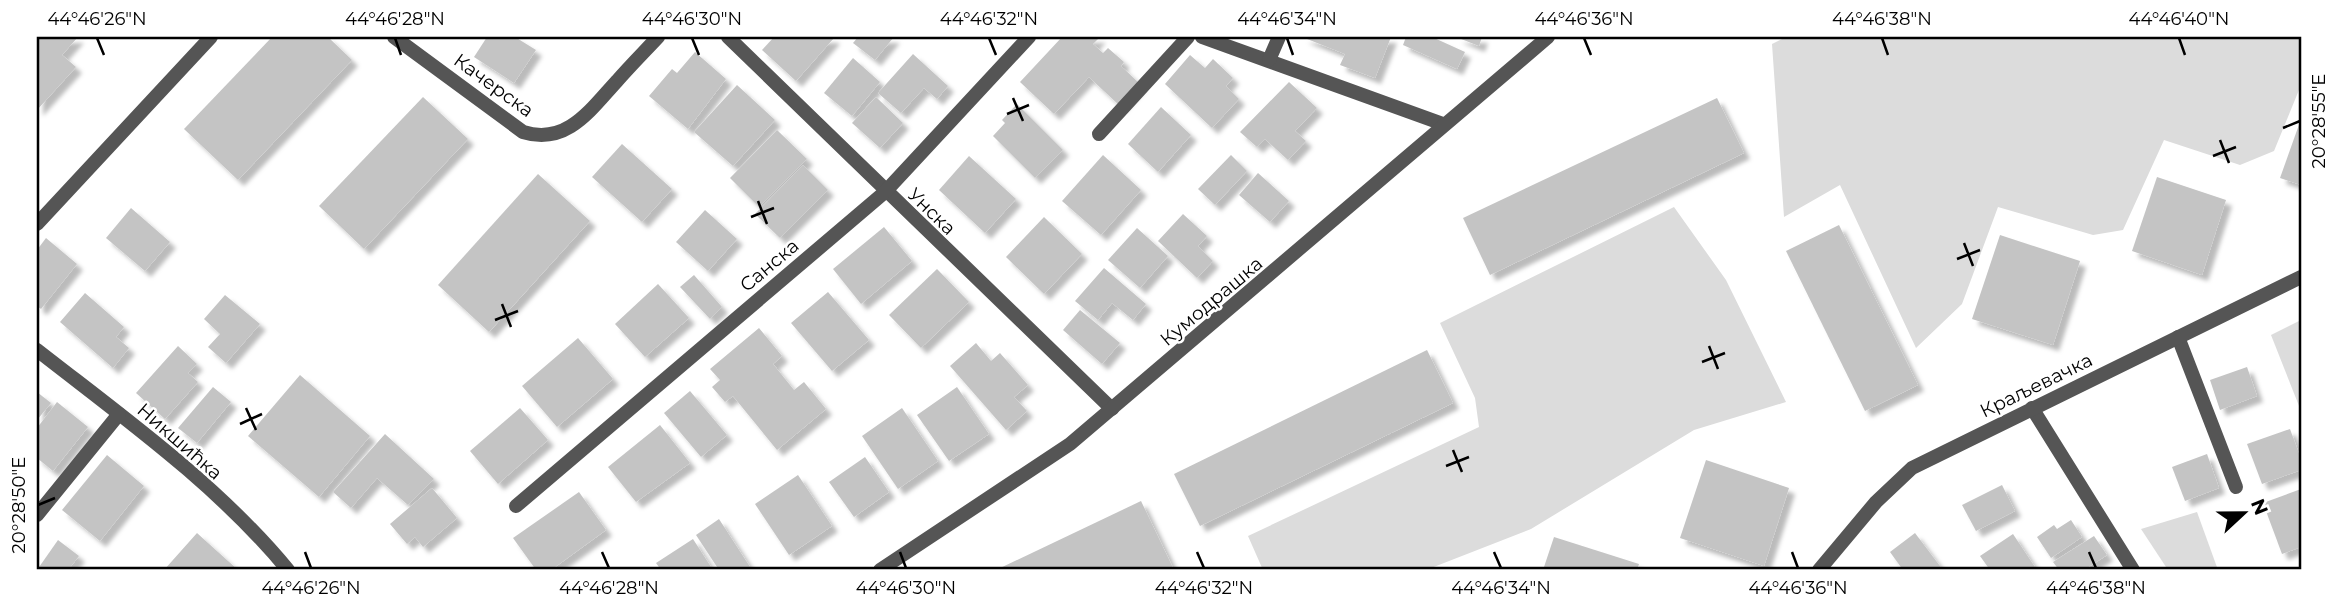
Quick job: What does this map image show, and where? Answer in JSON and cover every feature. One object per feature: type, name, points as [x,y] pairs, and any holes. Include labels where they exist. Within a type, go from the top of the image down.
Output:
[{"type":"street","points":[[37,225],[211,37]]},
{"type":"street","name":"Качерска","points":[[394,37],[523,132],[547,136],[579,124],[659,37]]},
{"type":"street","name":"Унска","points":[[728,37],[1112,410]]},
{"type":"street","name":"Санска","points":[[516,506],[885,192],[1029,37]]},
{"type":"street","points":[[1099,134],[1188,37]]},
{"type":"street","points":[[1202,37],[1443,124]]},
{"type":"street","points":[[1269,60],[1279,37]]},
{"type":"street","name":"Кумодрашка","points":[[880,570],[1060,452],[1250,294],[1443,124],[1548,37]]},
{"type":"street","name":"Краљевачка","points":[[1819,570],[1876,502],[1912,468],[2301,277]]},
{"type":"street","points":[[2178,337],[2236,486]]},
{"type":"street","name":"Никшићка","points":[[37,350],[119,414],[242,521],[288,570]]},
{"type":"street","points":[[2032,408],[2133,570]]},
{"type":"street","points":[[37,515],[119,414]]},
{"type":"shaded area","points":[[1786,37],[2301,37],[2301,85],[2274,151],[2240,165],[2164,140],[2123,230],[2093,235],[1998,207],[1962,304],[1916,348],[1840,185],[1784,217],[1772,44]]},
{"type":"shaded area","points":[[1674,207],[1726,280],[1786,402],[1694,430],[1531,529],[1426,570],[1263,570],[1248,536],[1479,427],[1475,398],[1440,323]]},
{"type":"shaded area","points":[[2301,320],[2301,411],[2271,335]]},
{"type":"shaded area","points":[[2197,512],[2218,570],[2168,570],[2141,529]]},
{"type":"building","points":[[37,37],[78,37],[62,55],[76,67],[37,110]]},
{"type":"building","points":[[272,37],[328,37],[352,60],[238,180],[184,129]]},
{"type":"building","points":[[487,37],[515,37],[536,50],[514,83],[474,57]]},
{"type":"building","points":[[774,37],[834,38],[796,81],[762,50]]},
{"type":"building","points":[[858,37],[894,37],[875,60],[853,43]]},
{"type":"building","points":[[1062,37],[1100,37],[1093,44],[1103,53],[1108,48],[1124,62],[1121,66],[1140,84],[1120,106],[1089,77],[1054,114],[1020,82]]},
{"type":"building","points":[[1302,37],[1391,37],[1375,78],[1340,65],[1345,54]]},
{"type":"building","points":[[1406,37],[1432,37],[1465,52],[1457,69],[1403,45]]},
{"type":"building","points":[[1456,37],[1482,37],[1479,46]]},
{"type":"building","points":[[695,52],[726,79],[688,129],[649,96],[672,69],[677,73]]},
{"type":"building","points":[[913,54],[948,86],[937,99],[924,88],[901,113],[878,93]]},
{"type":"building","points":[[1190,55],[1205,68],[1213,59],[1233,78],[1226,86],[1239,99],[1212,128],[1165,84]]},
{"type":"building","points":[[853,58],[880,82],[852,116],[824,93]]},
{"type":"building","points":[[1289,82],[1317,108],[1295,131],[1306,141],[1288,160],[1265,139],[1257,147],[1240,132]]},
{"type":"building","points":[[737,85],[775,120],[733,166],[694,132]]},
{"type":"building","points":[[423,97],[468,139],[364,249],[319,206]]},
{"type":"building","points":[[876,97],[903,123],[880,148],[852,123]]},
{"type":"building","points":[[1717,98],[1744,153],[1490,275],[1463,218]]},
{"type":"building","points":[[1017,104],[1063,150],[1035,178],[993,136],[1005,123],[1002,120]]},
{"type":"building","points":[[1161,107],[1191,135],[1158,172],[1128,144]]},
{"type":"building","points":[[2301,119],[2301,185],[2280,178]]},
{"type":"building","points":[[777,130],[807,159],[759,207],[730,178]]},
{"type":"building","points":[[622,144],[672,189],[642,222],[592,177]]},
{"type":"building","points":[[1103,155],[1141,190],[1101,235],[1062,201]]},
{"type":"building","points":[[1231,155],[1247,171],[1215,205],[1198,189]]},
{"type":"building","points":[[969,156],[1016,199],[985,233],[939,190]]},
{"type":"building","points":[[803,165],[828,190],[780,238],[755,214]]},
{"type":"building","points":[[1258,173],[1289,201],[1270,222],[1239,195]]},
{"type":"building","points":[[538,174],[590,221],[489,332],[438,285]]},
{"type":"building","points":[[2157,177],[2226,200],[2202,275],[2132,251]]},
{"type":"building","points":[[131,208],[170,242],[145,271],[106,238]]},
{"type":"building","points":[[705,210],[737,239],[708,271],[676,242]]},
{"type":"building","points":[[1183,214],[1207,236],[1198,246],[1213,261],[1197,278],[1158,241]]},
{"type":"building","points":[[1044,217],[1082,254],[1044,294],[1006,257]]},
{"type":"building","points":[[1839,225],[1918,385],[1865,411],[1786,251]]},
{"type":"building","points":[[884,227],[912,261],[861,304],[833,269]]},
{"type":"building","points":[[1137,228],[1168,256],[1140,288],[1108,260]]},
{"type":"building","points":[[2000,235],[2080,261],[2053,345],[1972,319]]},
{"type":"building","points":[[46,238],[77,264],[41,309],[37,306],[37,250]]},
{"type":"building","points":[[1104,268],[1146,304],[1133,320],[1112,303],[1098,320],[1075,301]]},
{"type":"building","points":[[937,269],[969,302],[921,348],[889,315]]},
{"type":"building","points":[[694,275],[722,307],[710,319],[680,287]]},
{"type":"building","points":[[658,284],[689,318],[645,357],[615,324]]},
{"type":"building","points":[[828,292],[869,340],[832,371],[791,323]]},
{"type":"building","points":[[85,293],[124,327],[116,337],[129,348],[113,368],[60,322]]},
{"type":"building","points":[[225,295],[260,324],[226,363],[208,347],[220,334],[204,319]]},
{"type":"building","points":[[1080,310],[1120,343],[1102,364],[1063,330]]},
{"type":"building","points":[[759,328],[782,356],[773,364],[794,390],[804,382],[826,409],[777,450],[733,396],[725,402],[712,387],[720,380],[710,369]]},
{"type":"building","points":[[578,338],[613,379],[557,427],[522,386]]},
{"type":"building","points":[[976,343],[991,361],[1000,353],[1028,385],[1014,397],[1027,411],[1006,430],[950,366]]},
{"type":"building","points":[[178,346],[197,364],[188,373],[198,382],[165,419],[136,393]]},
{"type":"building","points":[[1427,350],[1453,403],[1200,526],[1174,474]]},
{"type":"building","points":[[2247,367],[2257,396],[2220,410],[2210,380]]},
{"type":"building","points":[[300,375],[370,436],[319,497],[248,436]]},
{"type":"building","points":[[213,387],[231,402],[197,443],[178,428]]},
{"type":"building","points":[[957,387],[989,434],[949,461],[917,415]]},
{"type":"building","points":[[690,391],[727,435],[701,457],[664,413]]},
{"type":"building","points":[[37,392],[51,403],[37,420]]},
{"type":"building","points":[[57,402],[88,427],[53,471],[37,458],[37,428]]},
{"type":"building","points":[[520,408],[548,440],[498,484],[470,451]]},
{"type":"building","points":[[902,408],[938,461],[898,489],[862,436]]},
{"type":"building","points":[[660,425],[690,463],[636,502],[608,467]]},
{"type":"building","points":[[2290,429],[2301,459],[2301,470],[2262,484],[2247,444]]},
{"type":"building","points":[[385,434],[434,479],[408,505],[377,478],[351,508],[333,492]]},
{"type":"building","points":[[2207,454],[2219,488],[2185,501],[2172,467]]},
{"type":"building","points":[[107,455],[144,486],[100,541],[62,510]]},
{"type":"building","points":[[865,457],[889,492],[854,517],[829,482]]},
{"type":"building","points":[[1706,460],[1789,488],[1764,566],[1680,538]]},
{"type":"building","points":[[798,475],[832,526],[789,555],[755,504]]},
{"type":"building","points":[[2002,485],[2015,511],[1976,531],[1962,505]]},
{"type":"building","points":[[432,488],[457,518],[423,547],[415,537],[407,544],[390,524]]},
{"type":"building","points":[[2301,489],[2301,547],[2282,554],[2263,503]]},
{"type":"building","points":[[579,492],[606,530],[551,570],[536,570],[513,538]]},
{"type":"building","points":[[1141,501],[1174,570],[996,570]]},
{"type":"building","points":[[719,519],[752,570],[719,570],[696,535]]},
{"type":"building","points":[[2071,520],[2082,537],[2051,558],[2037,537],[2054,525],[2057,529]]},
{"type":"building","points":[[197,533],[208,543],[238,570],[164,570]]},
{"type":"building","points":[[1915,533],[1943,570],[1903,570],[1890,552]]},
{"type":"building","points":[[2013,534],[2035,567],[2030,570],[1990,570],[1980,556]]},
{"type":"building","points":[[2094,536],[2107,555],[2084,570],[2059,570],[2053,562]]},
{"type":"building","points":[[1554,537],[1639,564],[1637,570],[1543,570]]},
{"type":"building","points":[[693,539],[713,570],[661,570],[656,563]]},
{"type":"building","points":[[58,540],[79,556],[68,570],[37,570]]}]
